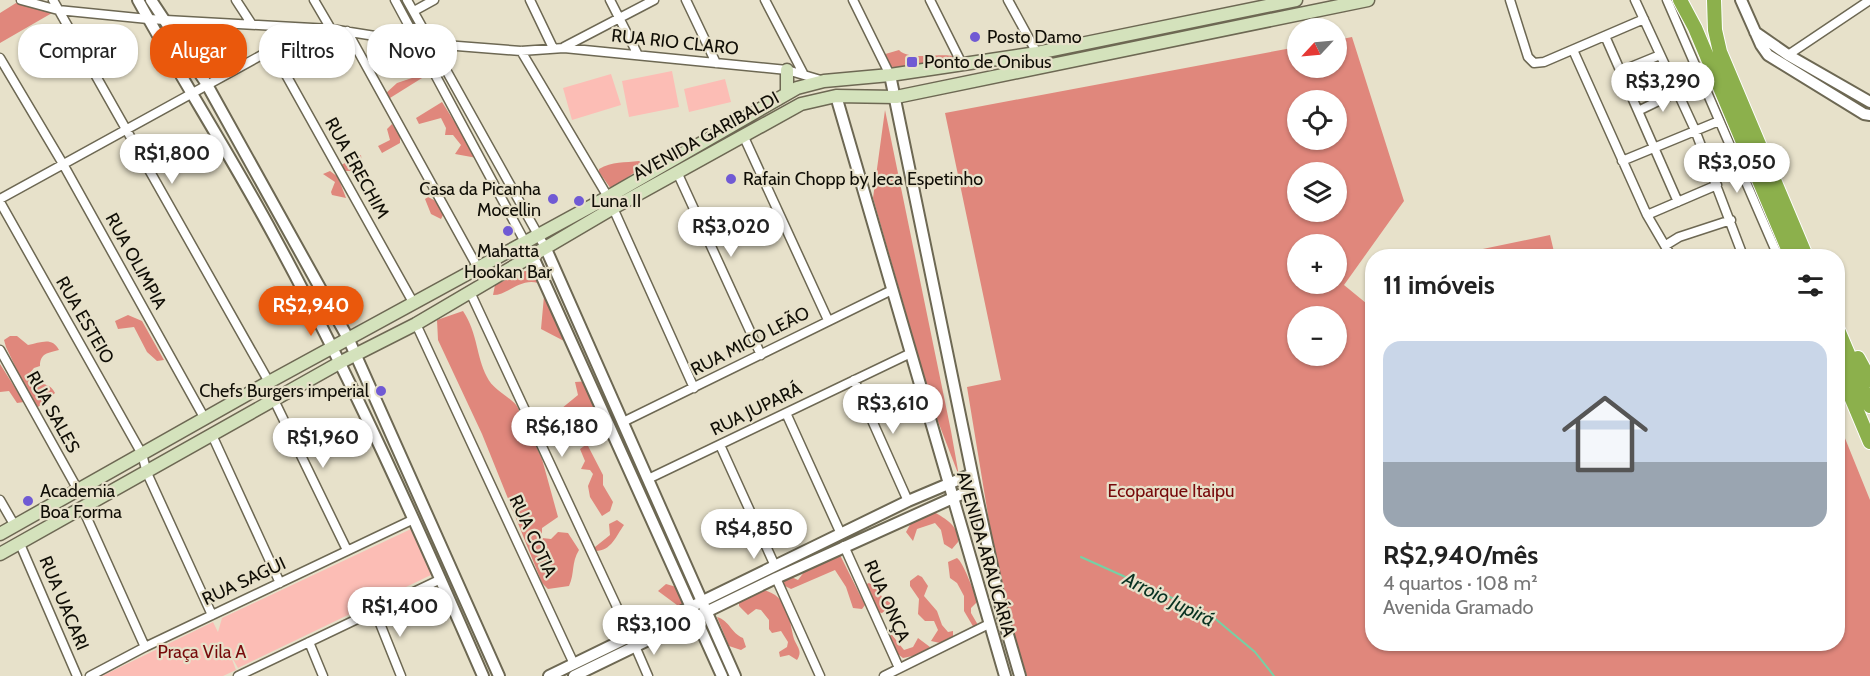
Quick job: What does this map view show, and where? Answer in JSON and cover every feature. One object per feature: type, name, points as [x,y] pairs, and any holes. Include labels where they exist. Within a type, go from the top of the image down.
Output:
[{"type":"highway","points":[[1680,0],[1695,28],[1788,249]]},
{"type":"highway","points":[[1714,0],[1715,30],[1720,52],[1803,249]]},
{"type":"highway","points":[[1845,332],[1870,380]]},
{"type":"highway","points":[[1845,347],[1870,406]]},
{"type":"highway","points":[[1845,383],[1870,442]]},
{"type":"main road","name":"AVENIDA GARIBALDI","points":[[0,534],[269,382],[539,235],[677,172],[801,104],[836,96],[896,97],[1368,0]]},
{"type":"main road","name":"AVENIDA GARIBALDI","points":[[0,554],[533,257],[611,202],[787,93],[824,81],[891,75],[1037,52],[1288,1]]},
{"type":"main road","points":[[1220,16],[1222,30]]},
{"type":"main road","points":[[787,70],[787,93]]},
{"type":"main road","points":[[836,96],[836,88],[841,79]]},
{"type":"street","name":"RUA RIO CLARO","points":[[21,0],[58,10],[148,19],[262,24]]},
{"type":"street","points":[[53,0],[269,382]]},
{"type":"street","points":[[138,0],[230,155],[341,362],[414,519],[483,676]]},
{"type":"street","points":[[151,0],[161,20],[206,84],[357,354],[499,676]]},
{"type":"street","points":[[236,0],[250,23]]},
{"type":"street","points":[[314,0],[328,24]]},
{"type":"street","points":[[395,0],[408,24]]},
{"type":"street","points":[[407,0],[420,24]]},
{"type":"street","points":[[414,11],[434,0]]},
{"type":"street","points":[[530,0],[553,48]]},
{"type":"street","points":[[610,0],[639,55]]},
{"type":"street","points":[[564,48],[654,0]]},
{"type":"street","points":[[686,0],[716,63]]},
{"type":"street","points":[[765,0],[803,73]]},
{"type":"street","points":[[853,0],[891,75]]},
{"type":"street","points":[[930,0],[962,64]]},
{"type":"street","points":[[1008,0],[1037,52],[1041,67]]},
{"type":"street","points":[[1510,0],[1528,57],[1534,63],[1573,50],[1644,19]]},
{"type":"street","points":[[1635,0],[1695,130],[1741,249]]},
{"type":"street","points":[[1667,0],[1775,249]]},
{"type":"street","points":[[1741,0],[1754,31],[1768,55],[1864,114],[1870,115]]},
{"type":"street","points":[[1788,55],[1870,0]]},
{"type":"street","points":[[1754,31],[1788,55],[1870,102]]},
{"type":"street","points":[[1605,36],[1678,202]]},
{"type":"street","points":[[355,45],[478,268]]},
{"type":"street","name":"RUA RIO CLARO","points":[[457,45],[521,51],[564,48],[639,55],[787,70],[824,81]]},
{"type":"street","points":[[1573,50],[1647,215],[1668,249]]},
{"type":"street","points":[[521,51],[611,202],[694,388]]},
{"type":"street","points":[[0,201],[125,128],[259,55]]},
{"type":"street","points":[[1621,71],[1660,55]]},
{"type":"street","name":"RUA OLIMPIA","points":[[0,58],[63,164],[206,419]]},
{"type":"street","name":"AVENIDA ARAUCÁRIA","points":[[891,75],[975,488],[1004,621],[1020,676]]},
{"type":"street","name":"RUA ERECHIM","points":[[289,78],[414,303]]},
{"type":"street","points":[[438,78],[527,242],[722,676]]},
{"type":"street","points":[[450,78],[546,249],[735,676]]},
{"type":"street","points":[[1638,111],[1677,92]]},
{"type":"street","name":"AVENIDA ARAUCÁRIA","points":[[836,96],[1005,676]]},
{"type":"street","points":[[1622,161],[1719,121]]},
{"type":"street","points":[[743,135],[828,320]]},
{"type":"street","points":[[230,155],[241,148]]},
{"type":"street","points":[[677,172],[761,355]]},
{"type":"street","points":[[1647,215],[1717,185]]},
{"type":"street","name":"RUA ESTEIO","points":[[0,201],[142,454],[147,473],[212,615]]},
{"type":"street","points":[[1666,245],[1679,237],[1731,220]]},
{"type":"street","points":[[275,238],[287,230]]},
{"type":"street","name":"RUA MICO LEÃO","points":[[623,422],[892,290]]},
{"type":"street","points":[[470,292],[630,635]]},
{"type":"street","name":"RUA COTIA","points":[[416,324],[576,673]]},
{"type":"street","name":"RUA SALES","points":[[0,350],[78,489]]},
{"type":"street","name":"RUA JUPARÁ","points":[[648,479],[911,354]]},
{"type":"street","points":[[854,380],[908,501]]},
{"type":"street","points":[[274,400],[347,550]]},
{"type":"street","points":[[786,413],[841,534]]},
{"type":"street","points":[[212,435],[280,583]]},
{"type":"street","points":[[720,445],[775,566]]},
{"type":"street","points":[[549,676],[576,673],[635,646],[775,566],[908,501],[972,474]]},
{"type":"street","points":[[705,606],[776,578],[975,488]]},
{"type":"street","points":[[0,500],[15,526]]},
{"type":"street","points":[[82,507],[145,647]]},
{"type":"street","name":"RUA SAGUI","points":[[90,676],[145,647],[414,519]]},
{"type":"street","name":"RUA UACARI","points":[[20,544],[77,676]]},
{"type":"street","name":"RUA ONÇA","points":[[844,546],[899,669]]},
{"type":"street","points":[[776,578],[820,676]]},
{"type":"street","points":[[239,676],[441,579]]},
{"type":"street","points":[[375,610],[401,676]]},
{"type":"street","points":[[576,673],[630,635],[693,612]]},
{"type":"street","points":[[884,676],[989,624]]},
{"type":"street","points":[[309,642],[323,676]]},
{"type":"street","points":[[635,646],[648,676]]},
{"type":"green space","points":[[16,3],[52,13],[33,24],[18,24],[18,33],[0,43],[0,13]]},
{"type":"green space","name":"Ecoparque Itaipu","points":[[1352,37],[1404,201],[1370,249],[1365,249],[1365,256],[1347,281],[1347,234],[1287,234],[1287,294],[1347,294],[1347,287],[1365,302],[1365,651],[1845,651],[1845,438],[1870,500],[1870,676],[1027,676],[1001,594],[967,387],[1001,380],[945,113],[1287,49],[1287,78],[1347,78],[1347,38]]},
{"type":"green space","points":[[899,50],[917,56],[953,56],[952,61],[890,71],[882,55]]},
{"type":"green space","points":[[672,71],[679,107],[629,117],[622,81]]},
{"type":"green space","points":[[611,74],[621,105],[572,120],[563,88]]},
{"type":"green space","points":[[412,78],[422,78],[390,98],[385,94],[397,83]]},
{"type":"green space","points":[[725,79],[731,102],[689,112],[684,89]]},
{"type":"green space","points":[[442,102],[454,121],[460,125],[477,158],[455,154],[461,145],[453,135],[445,135],[446,128],[441,118],[419,124],[416,118]]},
{"type":"green space","points":[[885,110],[959,476],[934,411],[873,198]]},
{"type":"green space","points":[[392,124],[400,136],[400,143],[382,153],[378,146],[390,140],[387,129]]},
{"type":"green space","points":[[361,155],[362,165],[353,171],[342,171],[341,165]]},
{"type":"green space","points":[[639,161],[645,165],[611,189],[599,172],[599,169],[609,165]]},
{"type":"green space","points":[[330,171],[338,177],[346,198],[332,195],[335,182],[323,174]]},
{"type":"green space","points":[[428,197],[434,200],[444,213],[441,219],[431,214],[425,199]]},
{"type":"green space","points":[[1550,235],[1553,249],[1483,249]]},
{"type":"green space","points":[[525,271],[539,271],[565,336],[564,341],[541,329],[544,296],[538,283],[525,283],[493,295],[495,285]]},
{"type":"green space","points":[[463,311],[472,328],[487,377],[517,406],[542,459],[558,517],[542,528],[542,538],[551,539],[558,532],[568,533],[579,550],[569,586],[548,589],[542,583],[482,434],[438,340],[437,320]]},
{"type":"green space","points":[[128,315],[142,321],[164,360],[157,361],[147,352],[134,327],[118,329],[115,321]]},
{"type":"green space","points":[[10,336],[17,336],[28,345],[41,342],[53,343],[59,350],[43,356],[40,366],[34,368],[29,374],[31,382],[48,386],[55,393],[38,407],[31,400],[6,347],[4,340]]},
{"type":"green space","points":[[0,364],[24,402],[17,403],[9,391],[0,392]]},
{"type":"green space","points":[[590,381],[598,408],[584,413],[574,422],[557,417],[556,413],[578,395],[575,382]]},
{"type":"green space","points":[[587,444],[603,475],[603,485],[613,502],[610,511],[602,516],[590,497],[588,486],[593,474],[590,470],[581,469],[585,461],[580,449]]},
{"type":"green space","points":[[934,512],[954,527],[958,542],[952,549],[944,544],[941,530],[935,523],[917,529],[913,541],[906,532],[912,521]]},
{"type":"green space","points":[[617,520],[624,525],[615,538],[605,549],[594,551],[595,547],[610,535],[609,524]]},
{"type":"green space","name":"Praça Vila A","points":[[411,529],[433,574],[238,668],[230,654],[236,670],[223,676],[102,676],[213,622],[218,632],[222,618]]},
{"type":"green space","points":[[840,555],[865,605],[862,609],[853,608],[846,587],[835,570],[791,589],[783,585],[782,578],[789,576],[798,580],[807,568]]},
{"type":"green space","points":[[957,558],[978,601],[971,608],[971,613],[978,625],[974,628],[964,611],[964,596],[957,583],[950,578],[948,562]]},
{"type":"green space","points":[[918,575],[928,586],[924,596],[937,611],[942,625],[948,632],[953,631],[953,636],[940,643],[931,641],[938,630],[934,621],[925,621],[918,614],[919,599],[910,586],[910,581]]},
{"type":"green space","points":[[869,583],[893,605],[882,613],[877,612],[864,585]]},
{"type":"green space","points":[[666,584],[680,588],[687,600],[681,608],[658,591]]},
{"type":"green space","points":[[763,590],[772,593],[783,603],[799,652],[797,660],[789,655],[780,657],[779,652],[787,647],[788,642],[781,631],[772,633],[769,629],[769,620],[761,610],[756,609],[748,615],[739,606],[739,601]]},
{"type":"green space","points":[[717,617],[725,621],[743,638],[746,647],[741,650],[729,646]]},
{"type":"green space","points":[[892,635],[904,650],[913,647],[918,638],[930,647],[922,654],[903,658],[895,652],[887,636]]},
{"type":"waterway","name":"Arroio Jupirá","points":[[1081,557],[1212,616],[1255,652],[1274,676]]},
{"type":"place","name":"Posto Damo","points":[[975,37]]},
{"type":"place","name":"Ponto de Onibus","points":[[912,62]]},
{"type":"place","name":"Rafain Chopp by Jeca Espetinho","points":[[731,179]]},
{"type":"place","name":"Casa da Picanha Mocellin","points":[[553,199]]},
{"type":"place","name":"Luna II","points":[[579,201]]},
{"type":"place","name":"Mahatta Hookan Bar","points":[[508,231]]},
{"type":"place","name":"Chefs Burgers imperial","points":[[381,391]]},
{"type":"place","name":"Academia Boa Forma","points":[[28,501]]}]
